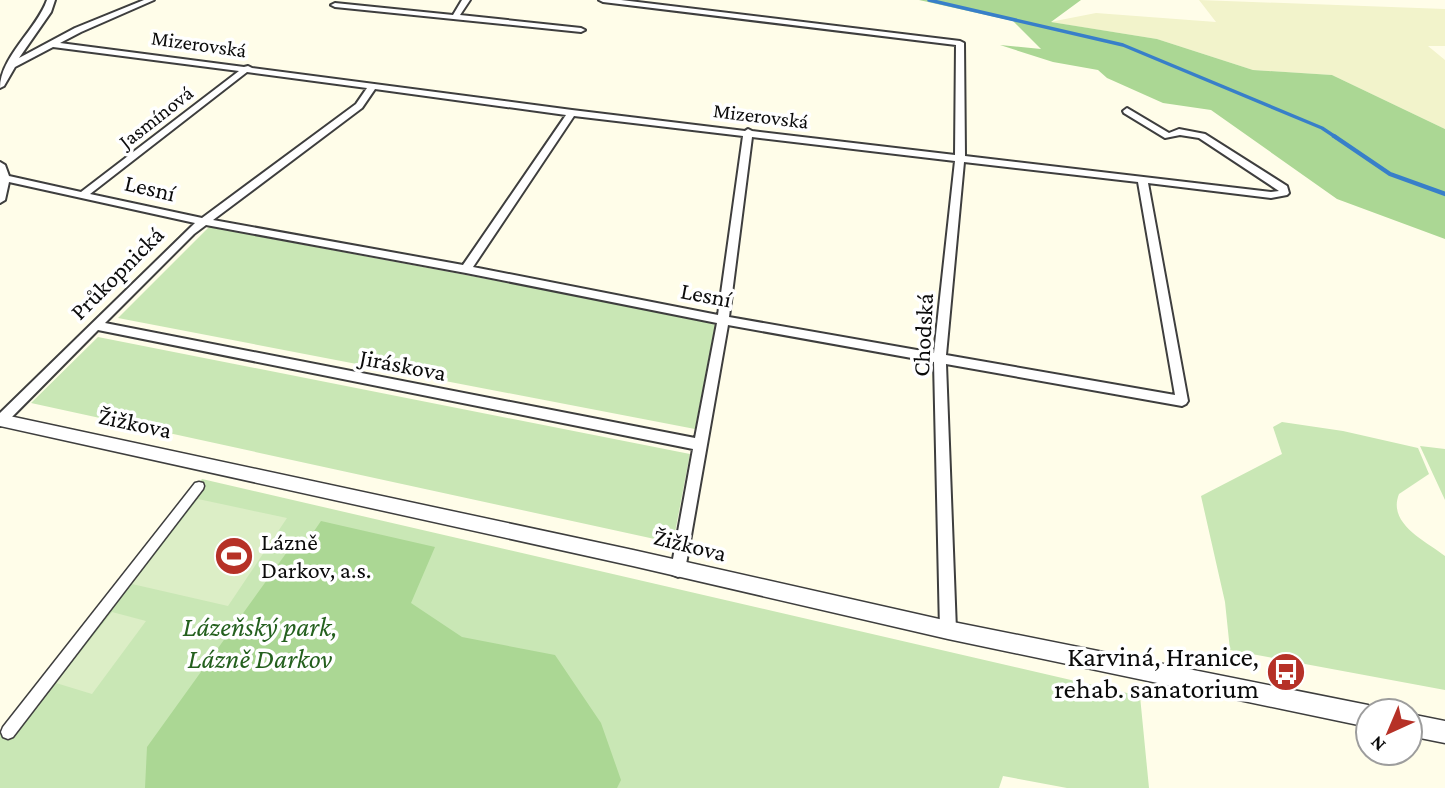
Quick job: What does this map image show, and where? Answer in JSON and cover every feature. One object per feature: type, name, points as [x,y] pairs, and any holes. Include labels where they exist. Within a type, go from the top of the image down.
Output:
[{"type":"street","points":[[0,86],[47,12],[51,0]]},
{"type":"street","points":[[13,65],[51,44],[150,0]]},
{"type":"street","points":[[455,17],[466,0]]},
{"type":"street","points":[[603,0],[615,1]]},
{"type":"street","name":"Chodská","points":[[615,1],[960,43],[960,158],[940,356],[948,630]]},
{"type":"street","points":[[335,5],[581,30]]},
{"type":"street","name":"Mizerovská","points":[[51,44],[572,113],[1143,181],[1271,195],[1284,193],[1284,188],[1202,136],[1179,132],[1168,136],[1127,111]]},
{"type":"street","name":"Jasmínová","points":[[84,194],[248,68]]},
{"type":"street","name":"Průkopnická","points":[[0,421],[204,220],[359,106],[372,87]]},
{"type":"street","points":[[466,268],[572,113]]},
{"type":"street","points":[[678,570],[723,320],[748,132]]},
{"type":"street","points":[[0,165],[5,178],[0,200]]},
{"type":"street","name":"Lesní","points":[[5,178],[204,220],[466,268],[723,320],[940,356],[1182,401],[1143,181]]},
{"type":"street","name":"Jiráskova","points":[[97,326],[702,445]]},
{"type":"street","name":"Žižkova","points":[[0,421],[948,630],[1354,713]]},
{"type":"street","points":[[8,732],[199,486]]},
{"type":"street","points":[[1424,728],[1445,732]]},
{"type":"green space","points":[[919,0],[1081,0],[1051,22],[1157,39],[1253,70],[1332,75],[1445,129],[1445,239],[1337,199],[1211,110],[1163,103],[1107,78],[1098,70],[1053,62],[1000,45],[1041,49],[1013,21]]},
{"type":"green space","points":[[1199,0],[1445,9],[1445,46],[1428,46],[1445,60],[1445,129],[1332,75],[1253,70],[1157,39],[1050,22],[1096,13],[1216,22]]},
{"type":"green space","points":[[209,227],[706,320],[715,325],[695,429],[118,318]]},
{"type":"green space","points":[[98,337],[690,454],[673,543],[31,403]]},
{"type":"green space","points":[[1282,422],[1343,431],[1418,448],[1429,474],[1399,494],[1398,514],[1410,531],[1445,556],[1445,690],[1230,650],[1225,602],[1201,496],[1282,454],[1273,427]]},
{"type":"green space","points":[[1420,446],[1445,449],[1445,500]]},
{"type":"green space","name":"Lázeňský park, Lázně Darkov","points":[[202,479],[1140,696],[1149,788],[1067,788],[1003,776],[999,788],[0,788],[0,733]]},
{"type":"green space","points":[[198,499],[287,518],[228,606],[132,584]]},
{"type":"green space","points":[[321,521],[435,547],[411,603],[462,637],[555,655],[601,723],[621,780],[617,788],[145,788],[147,747],[287,552],[301,550]]},
{"type":"green space","points":[[112,612],[146,621],[92,694],[56,683]]},
{"type":"waterway","points":[[929,0],[1123,45],[1322,128],[1334,136]]},
{"type":"waterway","points":[[1334,136],[1390,174],[1445,194]]},
{"type":"place","name":"Lázně Darkov, a.s.","points":[[234,556]]},
{"type":"place","name":"Karviná, Hranice, rehab. sanatorium","points":[[1286,672]]}]
